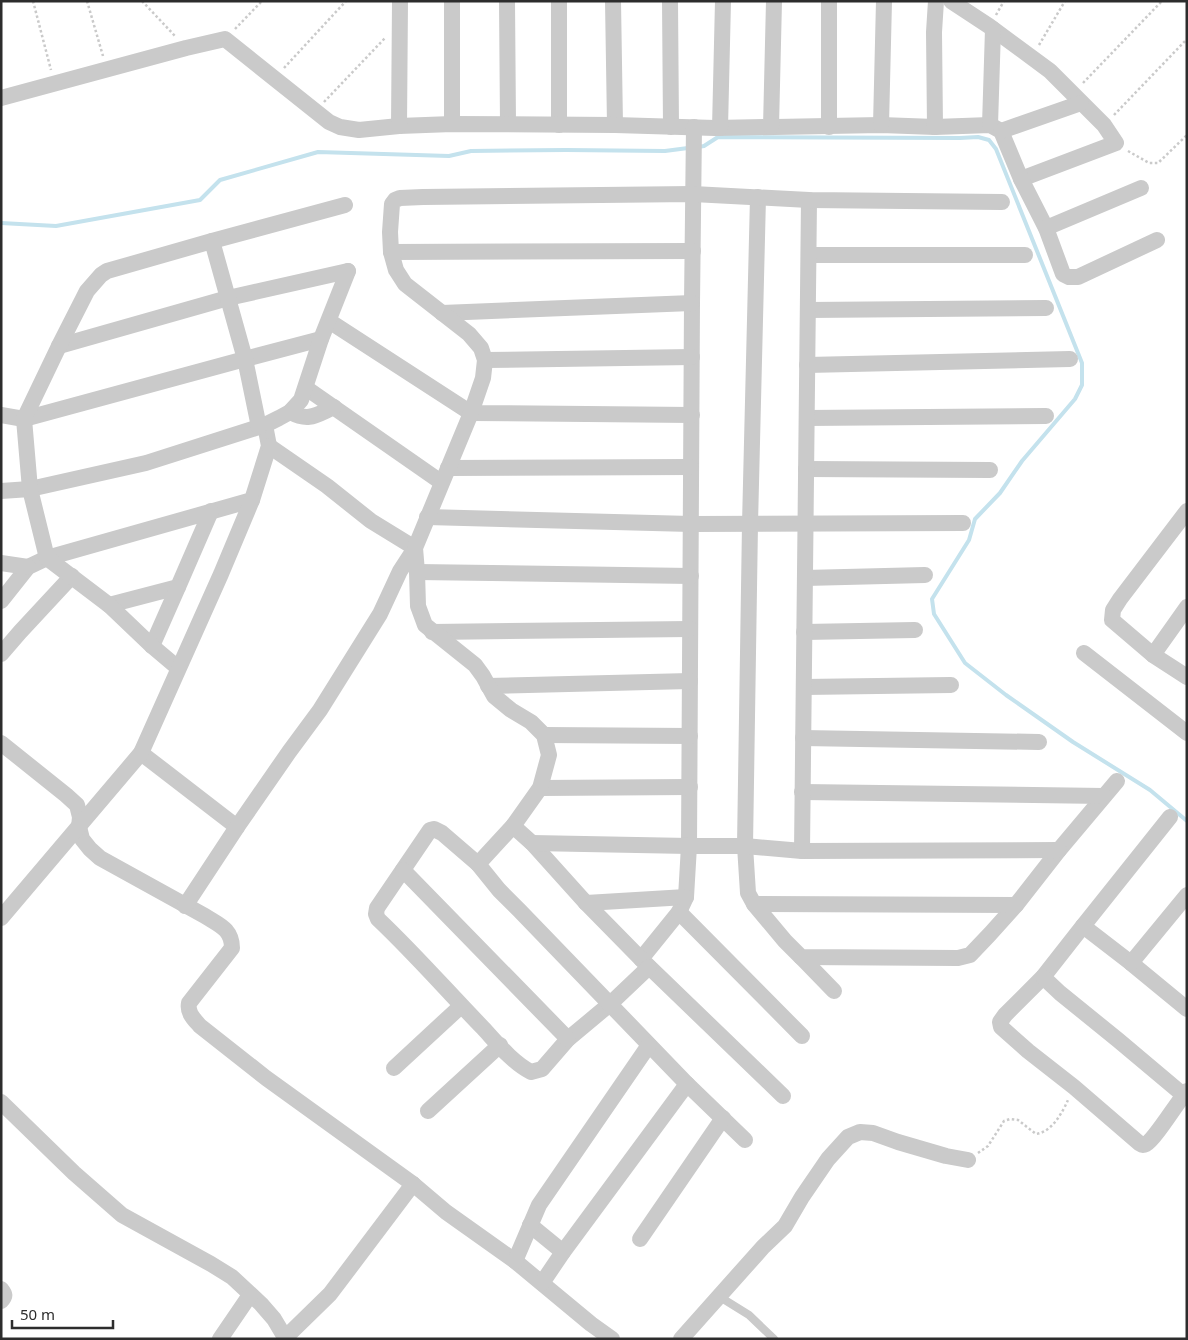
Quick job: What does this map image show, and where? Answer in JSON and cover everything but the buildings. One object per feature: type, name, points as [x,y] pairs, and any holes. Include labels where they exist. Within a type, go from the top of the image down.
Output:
[{"type":"street","points":[[399,126],[400,1]]},
{"type":"street","points":[[452,1],[452,124]]},
{"type":"street","points":[[507,1],[508,124]]},
{"type":"street","points":[[559,1],[559,125]]},
{"type":"street","points":[[613,1],[615,125]]},
{"type":"street","points":[[670,1],[670,127]]},
{"type":"street","points":[[720,128],[723,1]]},
{"type":"street","points":[[771,127],[774,1]]},
{"type":"street","points":[[829,1],[829,127]]},
{"type":"street","points":[[882,125],[884,1]]},
{"type":"street","points":[[935,127],[934,32],[936,1]]},
{"type":"street","points":[[951,1],[1032,56],[1050,71],[1104,125],[1116,143],[1021,179]]},
{"type":"street","points":[[993,29],[996,128],[1046,228],[1063,274],[1069,277],[1078,277],[1157,240]]},
{"type":"street","points":[[1,98],[225,39],[328,122],[340,127],[358,130],[452,124],[670,127],[694,141]]},
{"type":"street","points":[[694,141],[720,128],[882,125],[996,128],[1077,98]]},
{"type":"street","points":[[694,141],[690,787],[689,846],[683,905],[645,963],[610,1004],[568,1039],[542,1069],[531,1072],[524,1068],[461,1006],[378,919],[376,914],[377,908],[430,830],[434,829],[442,833],[478,864],[499,890],[610,1004],[650,1045],[687,1084],[745,1140]]},
{"type":"street","points":[[1046,228],[1140,188]]},
{"type":"street","points":[[185,906],[237,827],[320,710],[380,614],[400,571],[415,548],[471,413],[483,378],[485,360],[481,348],[469,334],[405,284],[396,270],[391,252],[390,232],[392,204],[395,200],[400,198],[693,194],[809,200],[1002,202]]},
{"type":"street","points":[[758,197],[745,846],[748,893],[754,904],[785,941],[834,992]]},
{"type":"street","points":[[802,851],[809,200]]},
{"type":"street","points":[[178,668],[152,646],[109,604],[47,558],[30,489],[24,420],[87,291],[101,275],[107,271],[345,205]]},
{"type":"street","points":[[212,241],[262,426],[270,446],[327,486],[371,521],[415,548]]},
{"type":"street","points":[[391,252],[693,251]]},
{"type":"street","points":[[809,255],[1024,255]]},
{"type":"street","points":[[1,490],[30,489],[146,463],[262,426],[290,412],[301,400],[306,388],[321,339],[348,271],[228,298],[59,346]]},
{"type":"street","points":[[442,313],[692,303]]},
{"type":"street","points":[[808,310],[1046,308]]},
{"type":"street","points":[[328,321],[471,413],[692,415]]},
{"type":"street","points":[[1,415],[24,420],[321,339]]},
{"type":"street","points":[[485,360],[692,357]]},
{"type":"street","points":[[807,365],[1070,359]]},
{"type":"street","points":[[306,388],[445,475],[691,466]]},
{"type":"street","points":[[290,412],[300,417],[310,418],[334,407]]},
{"type":"street","points":[[807,418],[1046,416]]},
{"type":"street","points":[[1,918],[141,753],[221,574],[252,500],[270,446]]},
{"type":"street","points":[[806,469],[990,470]]},
{"type":"street","points":[[1,601],[28,567],[47,558],[252,500]]},
{"type":"street","points":[[152,646],[211,511]]},
{"type":"street","points":[[1187,511],[1120,599],[1113,610],[1112,620],[1153,655],[1187,677]]},
{"type":"street","points":[[427,517],[691,524],[963,523]]},
{"type":"street","points":[[415,548],[418,606],[425,625],[475,665],[484,676],[494,696],[501,703],[530,722],[544,735],[549,755],[540,788],[513,826],[478,864]]},
{"type":"street","points":[[1,563],[28,567]]},
{"type":"street","points":[[417,572],[691,576]]},
{"type":"street","points":[[805,578],[925,575]]},
{"type":"street","points":[[1,654],[72,576]]},
{"type":"street","points":[[109,604],[178,587]]},
{"type":"street","points":[[390,592],[418,606]]},
{"type":"street","points":[[1153,655],[1187,607]]},
{"type":"street","points":[[432,632],[690,629]]},
{"type":"street","points":[[804,632],[915,630]]},
{"type":"street","points":[[1084,653],[1187,733]]},
{"type":"street","points":[[488,686],[690,681]]},
{"type":"street","points":[[804,687],[951,685]]},
{"type":"street","points":[[544,735],[690,736]]},
{"type":"street","points":[[803,738],[1039,742]]},
{"type":"street","points":[[1,743],[77,805],[82,839],[90,850],[100,858],[221,926],[229,933],[232,940],[232,948],[189,1003],[188,1008],[191,1016],[200,1026],[266,1078],[413,1184],[446,1212],[516,1261],[591,1324],[612,1339]]},
{"type":"street","points":[[141,753],[237,827]]},
{"type":"street","points":[[801,957],[958,958],[970,955],[1016,905],[1117,781]]},
{"type":"street","points":[[540,788],[690,787]]},
{"type":"street","points":[[802,792],[1104,796]]},
{"type":"street","points":[[1044,976],[1060,993],[1186,1094],[1147,1144],[1142,1145],[1138,1143],[1074,1087],[1028,1051],[1001,1026],[1000,1022],[1004,1015],[1044,976],[1170,817]]},
{"type":"street","points":[[513,826],[532,843],[586,903],[645,963],[783,1096]]},
{"type":"street","points":[[532,843],[745,846],[802,851],[1059,850]]},
{"type":"street","points":[[403,870],[568,1039]]},
{"type":"street","points":[[1131,963],[1187,895]]},
{"type":"street","points":[[586,903],[683,905],[802,1036]]},
{"type":"street","points":[[754,904],[1016,905]]},
{"type":"street","points":[[1083,926],[1185,1003]]},
{"type":"street","points":[[394,1068],[461,1006]]},
{"type":"street","points":[[428,1111],[500,1045]]},
{"type":"street","points":[[516,1261],[539,1205],[650,1045]]},
{"type":"street","points":[[542,1284],[563,1252],[687,1084]]},
{"type":"street","points":[[1,1102],[74,1173],[122,1215],[232,1277],[274,1319],[286,1338],[330,1294],[413,1184]]},
{"type":"street","points":[[640,1239],[723,1118]]},
{"type":"street","points":[[681,1339],[785,1226],[802,1197],[828,1160],[848,1136],[860,1132],[873,1133],[946,1156],[968,1160]]},
{"type":"street","points":[[530,1225],[563,1252]]},
{"type":"street","points":[[1,1289],[5,1294],[1,1301]]},
{"type":"street","points":[[220,1339],[250,1294]]},
{"type":"lane","points":[[720,1297],[749,1315],[774,1339]]},
{"type":"path","points":[[33,1],[55,83]]},
{"type":"path","points":[[87,1],[107,69]]},
{"type":"path","points":[[142,1],[186,48]]},
{"type":"path","points":[[225,39],[262,1]]},
{"type":"path","points":[[274,79],[346,1]]},
{"type":"path","points":[[1032,56],[1065,1]]},
{"type":"path","points":[[1077,98],[1162,1]]},
{"type":"path","points":[[316,111],[399,23]]},
{"type":"path","points":[[1104,125],[1187,38]]},
{"type":"path","points":[[1116,143],[1149,163],[1158,163],[1187,135]]},
{"type":"path","points":[[968,1160],[988,1146],[1004,1121],[1010,1119],[1018,1120],[1036,1134],[1048,1130],[1065,1108],[1074,1087]]},
{"type":"waterway","points":[[698,147],[704,146],[718,137],[978,137],[989,140],[996,149],[1082,363],[1082,385],[1075,399],[1022,461],[1000,493],[975,519],[969,540],[932,599],[934,614],[965,663],[1006,695],[1073,742],[1150,790],[1187,821]]},
{"type":"waterway","points":[[1,223],[56,226],[200,200],[220,180],[318,152],[449,156],[471,151],[665,151],[688,148]]}]
